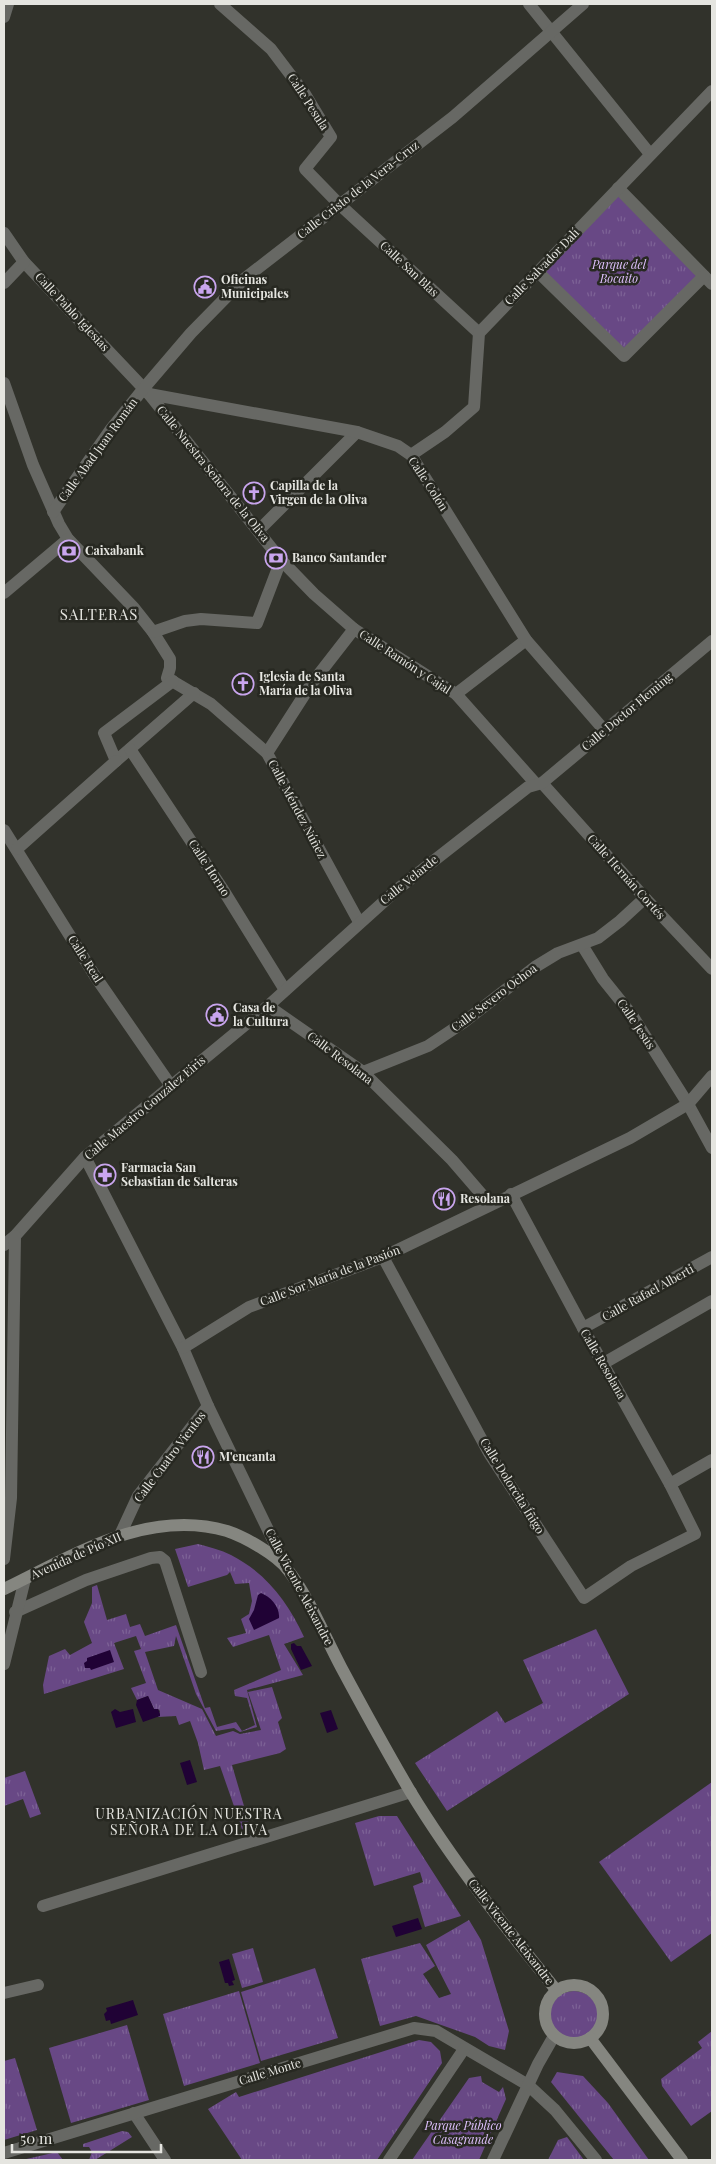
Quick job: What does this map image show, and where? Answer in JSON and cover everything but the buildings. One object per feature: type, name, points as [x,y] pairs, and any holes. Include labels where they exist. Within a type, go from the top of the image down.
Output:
[{"type":"main road","name":"Avenida de Pío XII","points":[[4,1589],[86,1549],[120,1535],[178,1525],[205,1526],[228,1532],[249,1541],[288,1569]]},
{"type":"main road","name":"Calle Vicente Aleixandre","points":[[288,1569],[313,1611],[341,1667],[411,1792],[483,1898],[557,1991]]},
{"type":"main road","points":[[570,1986],[579,1986],[588,1989],[595,1995],[600,2003],[601,2022],[590,2038],[572,2043],[562,2041],[554,2036],[548,2028],[545,2020],[545,2010],[548,2002],[557,1991],[570,1986]]},
{"type":"main road","points":[[590,2038],[682,2160]]},
{"type":"street","points":[[4,17],[8,4]]},
{"type":"street","name":"Calle Pesula","points":[[220,4],[271,49],[305,94],[331,138],[305,169],[339,204]]},
{"type":"street","points":[[529,4],[650,154]]},
{"type":"street","name":"Calle Cristo de la Vera-Cruz","points":[[146,391],[191,333],[244,279],[453,117],[583,4]]},
{"type":"street","name":"Calle Salvador Dalí","points":[[479,333],[650,154],[709,100]]},
{"type":"street","points":[[538,272],[624,356],[708,280],[618,188]]},
{"type":"street","name":"Calle San Blas","points":[[339,204],[479,333]]},
{"type":"street","name":"Calle Pablo Iglesias","points":[[4,233],[24,262],[146,391]]},
{"type":"street","points":[[4,283],[24,262]]},
{"type":"street","points":[[410,455],[445,432],[474,407],[479,333]]},
{"type":"street","points":[[4,383],[33,465],[53,512],[68,539],[134,608],[153,632],[170,659],[167,678],[173,682],[104,733],[116,761]]},
{"type":"street","name":"Calle Colón","points":[[146,391],[357,432],[398,446],[410,455],[526,640],[605,731]]},
{"type":"street","name":"Calle Abad Juan Román","points":[[53,512],[112,429],[146,391]]},
{"type":"street","name":"Calle Nuestra Señora de la Oliva","points":[[146,391],[281,560],[314,594],[354,629]]},
{"type":"street","points":[[258,531],[357,432]]},
{"type":"street","points":[[4,593],[68,539]]},
{"type":"street","points":[[153,632],[185,621],[202,619],[257,623],[281,560]]},
{"type":"street","points":[[268,753],[312,683],[354,629]]},
{"type":"street","name":"Calle Ramón y Cajal","points":[[354,629],[456,694],[539,784]]},
{"type":"street","points":[[456,694],[526,640]]},
{"type":"street","name":"Calle Doctor Fleming","points":[[539,784],[712,641]]},
{"type":"street","name":"Calle Méndez Núñez","points":[[173,682],[211,704],[268,753],[359,922]]},
{"type":"street","points":[[17,849],[194,693]]},
{"type":"street","name":"Calle Horno","points":[[130,749],[222,888],[285,990]]},
{"type":"street","name":"Calle Hernán Cortés","points":[[539,784],[712,969]]},
{"type":"street","name":"Calle Velarde","points":[[285,990],[399,888],[528,787],[539,784]]},
{"type":"street","name":"Calle Real","points":[[4,830],[95,976],[171,1086]]},
{"type":"street","name":"Calle Severo Ochoa","points":[[363,1072],[428,1046],[464,1022],[534,967],[558,954],[598,938],[645,898]]},
{"type":"street","name":"Calle Jesús","points":[[582,945],[604,979],[632,1016],[688,1104],[712,1148]]},
{"type":"street","name":"Calle Maestro González Eiris","points":[[4,1245],[15,1236],[85,1157],[285,990]]},
{"type":"street","name":"Calle Resolana","points":[[268,1006],[363,1072],[452,1160],[490,1204]]},
{"type":"street","name":"Calle Sor María de la Pasión","points":[[182,1348],[249,1307],[383,1258],[490,1204],[630,1138],[688,1104],[712,1076]]},
{"type":"street","name":"Calle Vicente Aleixandre","points":[[85,1157],[182,1348],[208,1406],[288,1569]]},
{"type":"street","name":"Calle Resolana","points":[[511,1194],[670,1484],[695,1534]]},
{"type":"street","points":[[4,1559],[11,1498],[15,1236]]},
{"type":"street","name":"Calle Rafael Alberti","points":[[583,1328],[712,1257]]},
{"type":"street","name":"Calle Dolorcita Íñigo","points":[[383,1258],[489,1453],[584,1598],[631,1566],[695,1534]]},
{"type":"street","points":[[604,1363],[712,1301]]},
{"type":"street","name":"Calle Cuatro Vientos","points":[[120,1535],[138,1496],[208,1406]]},
{"type":"street","points":[[670,1484],[712,1460]]},
{"type":"street","points":[[15,1612],[86,1580],[151,1558],[160,1557],[165,1561],[201,1672]]},
{"type":"street","points":[[4,1664],[15,1612],[25,1578]]},
{"type":"street","points":[[43,1906],[411,1792]]},
{"type":"street","points":[[4,1993],[38,1985]]},
{"type":"street","name":"Calle Monte","points":[[4,2153],[414,2028],[436,2031],[528,2085],[555,2110],[596,2160]]},
{"type":"street","points":[[493,2160],[528,2085],[554,2036]]},
{"type":"street","points":[[389,2160],[464,2049]]},
{"type":"street","points":[[134,2113],[165,2160]]},
{"type":"green space","name":"Parque del Bocaito","points":[[618,188],[704,276],[624,356],[538,272]]},
{"type":"green space","points":[[198,1544],[231,1555],[255,1570],[283,1600],[304,1637],[284,1644],[303,1675],[247,1690],[257,1727],[240,1732],[234,1728],[216,1731],[196,1694],[176,1636],[174,1646],[145,1652],[158,1690],[202,1709],[216,1736],[233,1731],[240,1734],[261,1730],[248,1692],[272,1687],[282,1718],[278,1722],[286,1749],[280,1753],[232,1765],[251,1830],[243,1832],[220,1766],[204,1770],[198,1743],[190,1721],[179,1725],[176,1716],[158,1717],[160,1711],[154,1709],[148,1696],[137,1700],[131,1688],[146,1683],[134,1651],[141,1649],[136,1636],[114,1643],[124,1669],[44,1694],[43,1685],[49,1656],[65,1649],[70,1655],[92,1643],[84,1622],[92,1603],[92,1587],[97,1585],[107,1620],[126,1614],[130,1627],[140,1624],[145,1636],[176,1625],[205,1708],[210,1707],[217,1727],[236,1722],[242,1731],[255,1725],[247,1698],[235,1696],[234,1690],[281,1670],[269,1635],[233,1647],[227,1638],[246,1633],[241,1619],[249,1614],[252,1601],[249,1583],[235,1584],[230,1572],[227,1575],[188,1587],[175,1549]]},
{"type":"green space","points":[[596,1629],[629,1694],[447,1811],[415,1763],[497,1711],[505,1723],[543,1703],[523,1660]]},
{"type":"green space","points":[[25,1771],[41,1814],[30,1818],[23,1799],[4,1806],[4,1778]]},
{"type":"green space","points":[[712,1782],[712,1933],[671,1962],[599,1862]]},
{"type":"green space","points":[[379,1816],[397,1816],[461,1916],[425,1927],[413,1886],[423,1882],[420,1872],[374,1886],[355,1823]]},
{"type":"green space","points":[[469,1920],[481,1940],[509,2031],[505,2050],[489,2046],[475,2037],[416,2016],[380,2026],[361,1959],[420,1943],[435,1966],[423,1974],[439,1998],[451,1994],[426,1945]]},
{"type":"green space","points":[[253,1948],[263,1982],[242,1988],[232,1954]]},
{"type":"green space","points":[[315,1968],[338,2038],[261,2061],[241,1992]]},
{"type":"green space","points":[[239,1991],[260,2063],[184,2086],[163,2014]]},
{"type":"green space","points":[[574,1991],[583,1993],[591,1998],[596,2006],[598,2015],[596,2024],[591,2032],[583,2037],[574,2039],[565,2037],[557,2032],[552,2024],[550,2015],[552,2006],[557,1998],[565,1993]]},
{"type":"green space","points":[[127,2025],[149,2100],[71,2123],[49,2048]]},
{"type":"green space","points":[[712,2031],[712,2111],[691,2126],[662,2086],[661,2079],[702,2048],[698,2042]]},
{"type":"green space","points":[[419,2040],[431,2042],[440,2051],[442,2063],[377,2160],[242,2160],[208,2109],[236,2092],[239,2097]]},
{"type":"green space","points":[[15,2058],[37,2130],[4,2140],[4,2061]]},
{"type":"green space","points":[[557,2072],[583,2076],[608,2103],[649,2160],[614,2160],[551,2082]]},
{"type":"green space","name":"Parque Público Casagrande","points":[[481,2076],[482,2082],[499,2092],[503,2087],[506,2099],[479,2160],[412,2160],[469,2078]]},
{"type":"green space","points":[[122,2131],[128,2132],[132,2137],[95,2160],[89,2160],[92,2152],[89,2147],[83,2147],[83,2144]]},
{"type":"green space","points":[[567,2137],[584,2160],[548,2160],[558,2140]]},
{"type":"green space","points":[[57,2152],[63,2160],[22,2160]]},
{"type":"shaded area","points":[[261,1593],[274,1603],[278,1610],[279,1618],[254,1630],[249,1619],[254,1610],[258,1595]]},
{"type":"shaded area","points":[[294,1643],[297,1646],[301,1646],[312,1666],[301,1670],[291,1649],[291,1644]]},
{"type":"shaded area","points":[[110,1650],[114,1662],[91,1670],[90,1668],[85,1668],[84,1663],[87,1661],[87,1658]]},
{"type":"shaded area","points":[[148,1696],[154,1709],[158,1709],[160,1716],[143,1722],[136,1705],[137,1700]]},
{"type":"shaded area","points":[[115,1709],[120,1712],[133,1709],[136,1722],[116,1728],[111,1712]]},
{"type":"shaded area","points":[[331,1710],[338,1729],[327,1733],[320,1713]]},
{"type":"shaded area","points":[[190,1760],[197,1782],[187,1785],[180,1763]]},
{"type":"shaded area","points":[[418,1918],[422,1929],[396,1937],[392,1926]]},
{"type":"shaded area","points":[[229,1959],[235,1980],[232,1981],[234,1985],[229,1986],[228,1983],[225,1983],[219,1962]]},
{"type":"shaded area","points":[[133,2000],[138,2015],[111,2024],[110,2020],[106,2021],[104,2014],[107,2011],[106,2008]]},
{"type":"place","name":"Oficinas Municipales","points":[[205,287]]},
{"type":"place","name":"Capilla de la Virgen de la Oliva","points":[[254,493]]},
{"type":"place","name":"Caixabank","points":[[69,551]]},
{"type":"place","name":"Banco Santander","points":[[276,558]]},
{"type":"place","name":"Iglesia de Santa María de la Oliva","points":[[243,684]]},
{"type":"place","name":"Casa de la Cultura","points":[[217,1015]]},
{"type":"place","name":"Farmacia San Sebastian de Salteras","points":[[105,1175]]},
{"type":"place","name":"Resolana","points":[[444,1199]]},
{"type":"place","name":"M'encanta","points":[[203,1457]]},
{"type":"district","name":"SALTERAS","points":[[99,615]]},
{"type":"district","name":"URBANIZACIÓN NUESTRA SEÑORA DE LA OLIVA","points":[[189,1822]]}]
